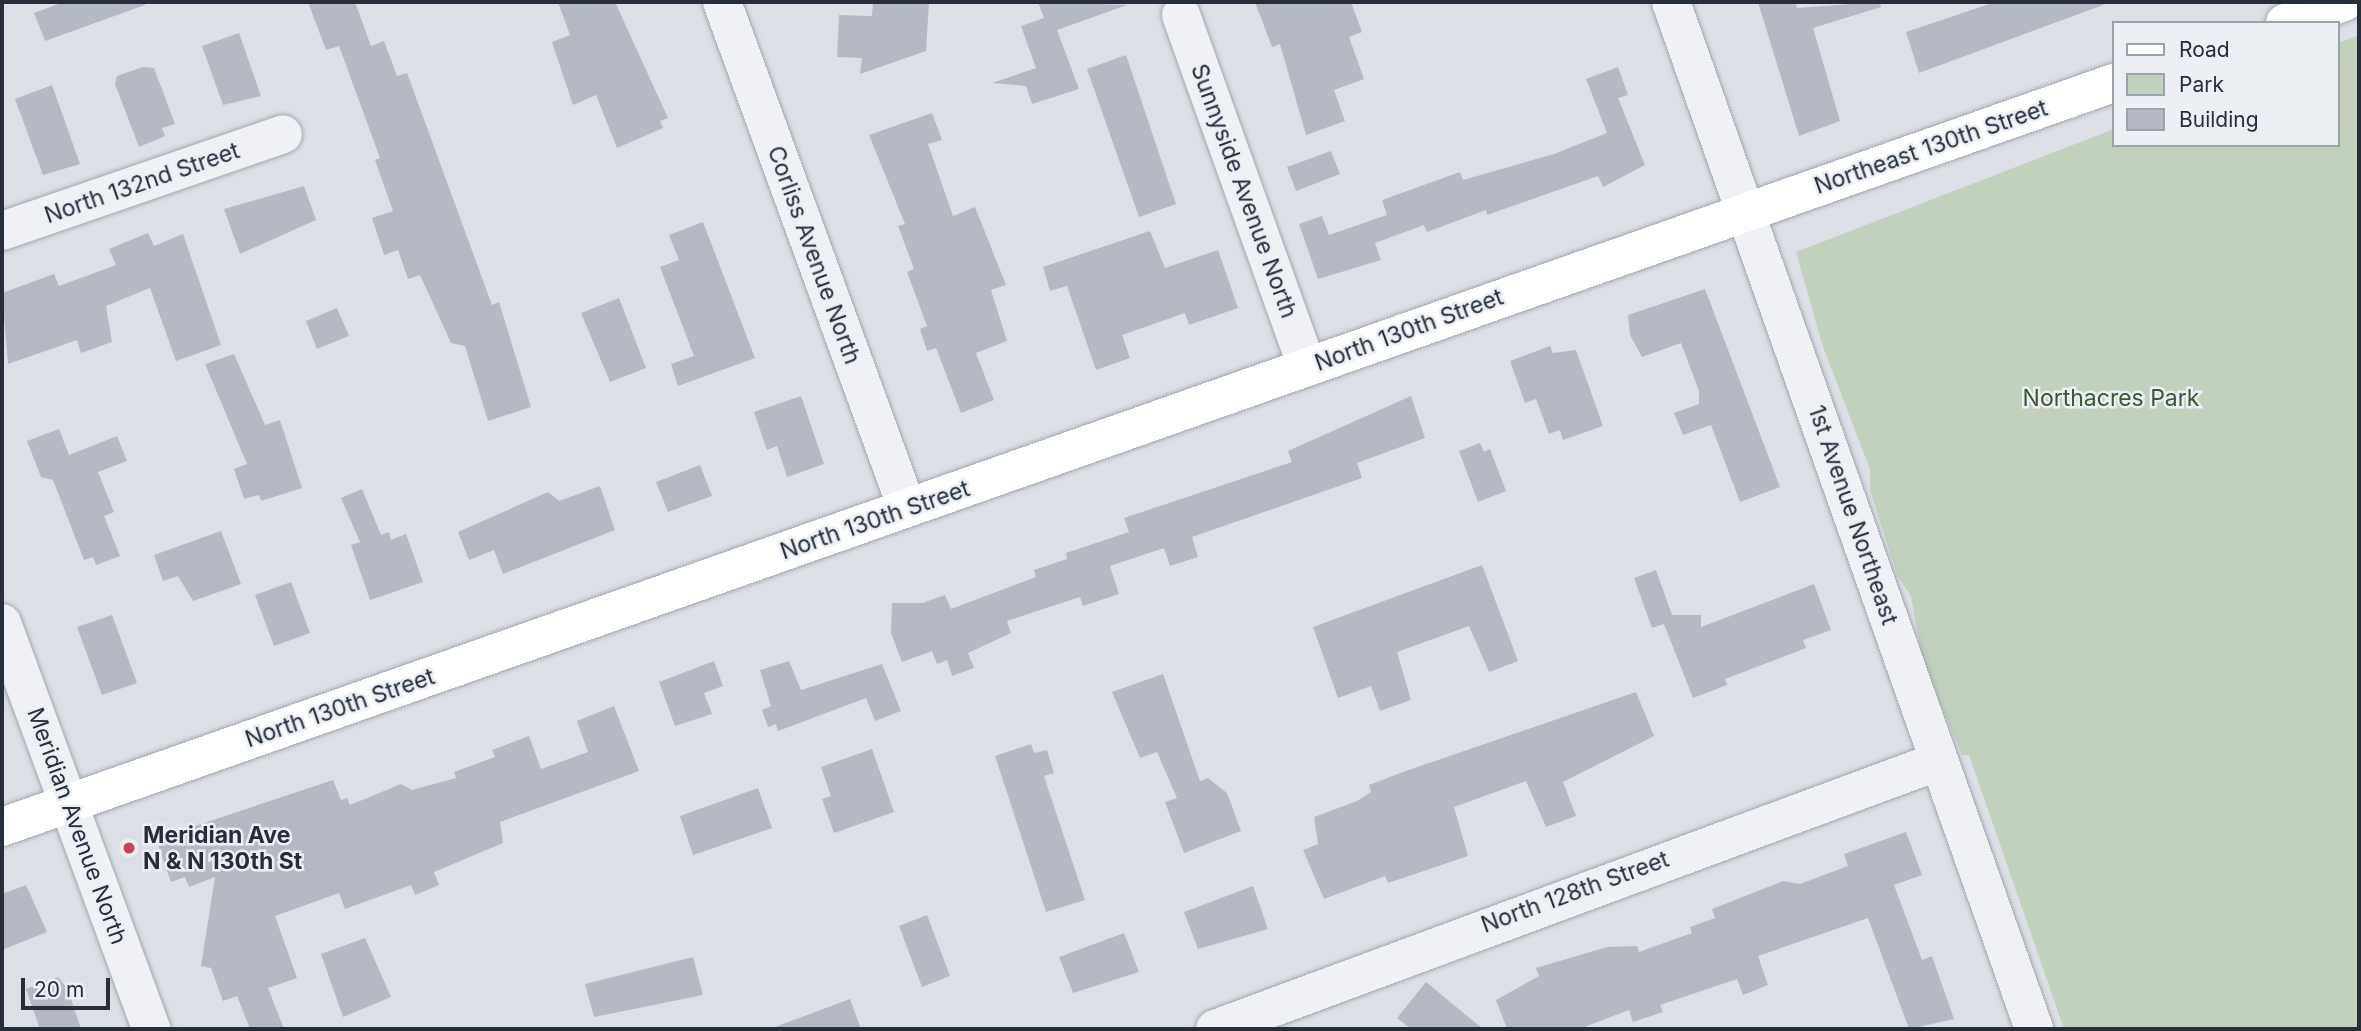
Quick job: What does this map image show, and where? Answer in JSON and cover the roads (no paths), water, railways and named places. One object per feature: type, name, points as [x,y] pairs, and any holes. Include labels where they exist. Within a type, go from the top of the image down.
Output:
[{"type":"main road","points":[[2291,21],[2344,2]]},
{"type":"main road","name":"Northeast 130th Street","points":[[1748,212],[2112,84]]},
{"type":"main road","name":"North 130th Street","points":[[2,827],[1748,212]]},
{"type":"street","name":"Corliss Avenue North","points":[[722,2],[907,508]]},
{"type":"street","name":"1st Avenue Northeast","points":[[1671,2],[1748,212],[2034,1029]]},
{"type":"street","name":"Sunnyside Avenue North","points":[[1181,15],[1307,367]]},
{"type":"street","name":"North 132nd Street","points":[[2,231],[283,134]]},
{"type":"street","name":"Meridian Avenue North","points":[[2,623],[151,1029]]},
{"type":"street","name":"North 128th Street","points":[[1215,1029],[1268,1014],[1475,928],[1939,761]]},
{"type":"street","points":[[1268,1014],[1305,1029]]},
{"type":"place","name":"Meridian Ave N & N 130th St","points":[[129,848]]},
{"type":"park label","name":"Northacres Park","points":[[2111,398]]}]
